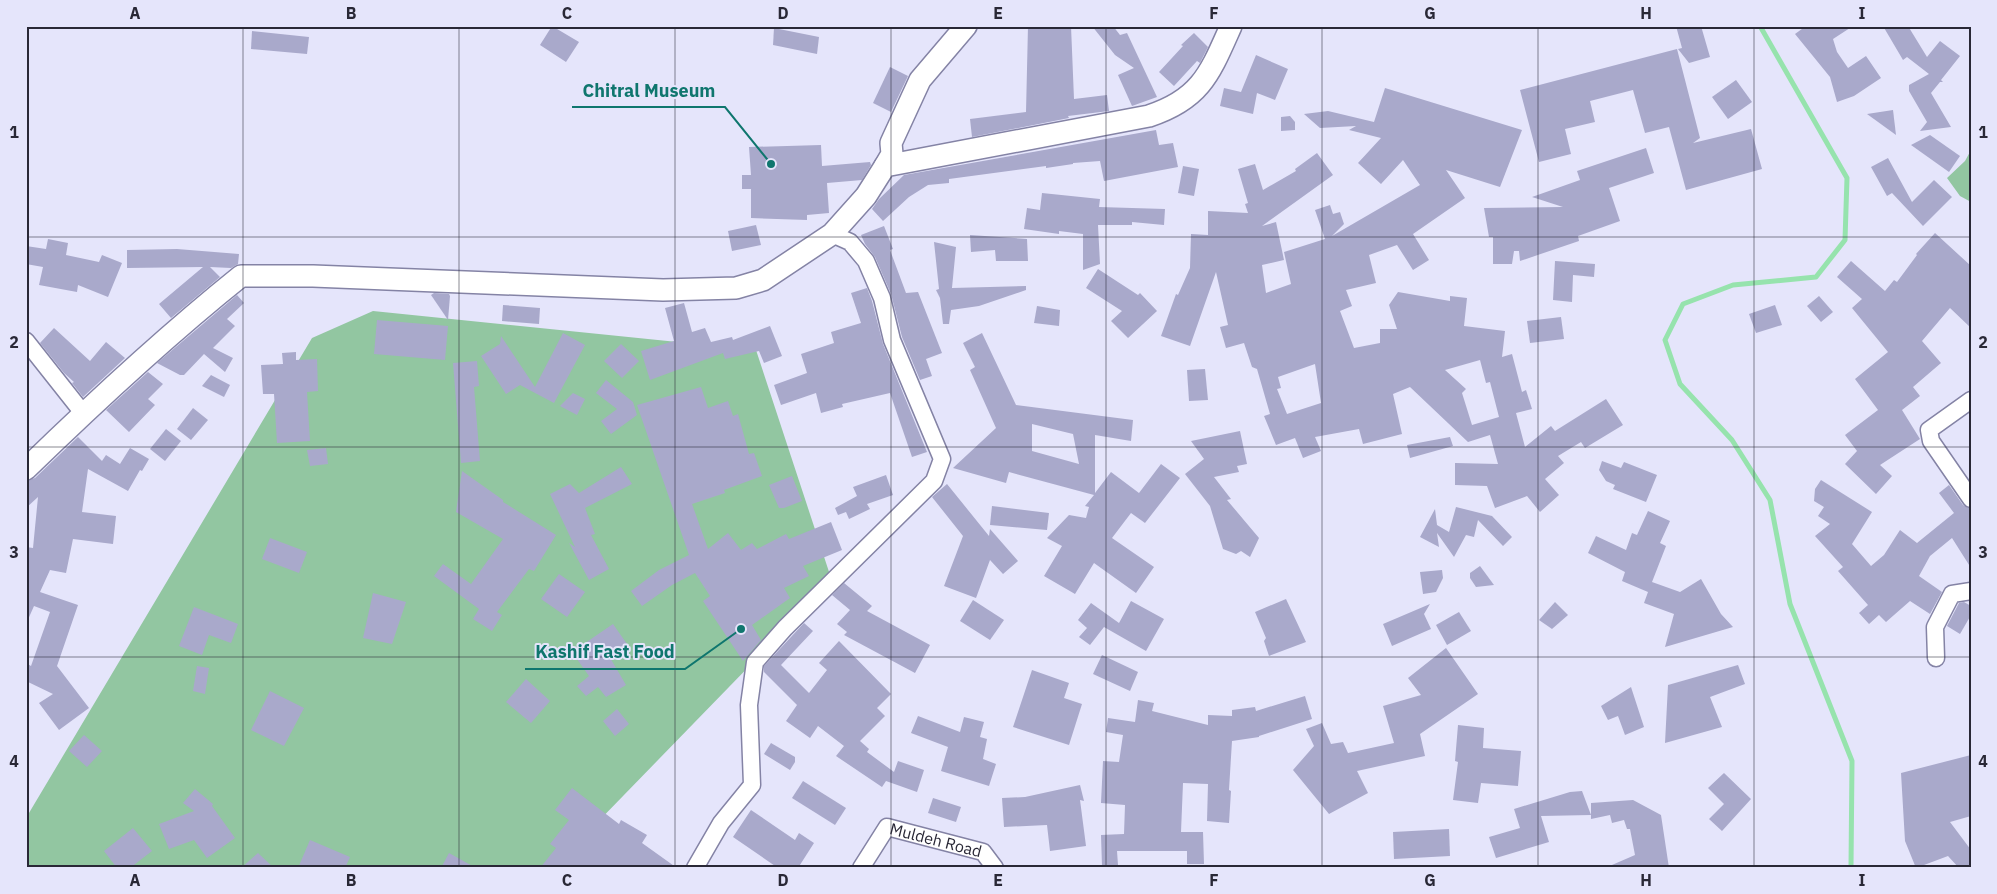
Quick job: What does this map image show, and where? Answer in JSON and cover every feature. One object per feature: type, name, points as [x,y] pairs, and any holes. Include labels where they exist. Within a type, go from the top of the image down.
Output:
[{"type":"street","points":[[26,470],[83,413],[202,307],[241,276],[313,276],[663,290],[736,288],[763,280],[832,234],[866,196],[892,154],[891,143],[920,80],[966,26]]},
{"type":"street","points":[[885,166],[1149,116],[1167,110],[1184,100],[1201,85],[1212,67],[1231,26]]},
{"type":"street","points":[[695,868],[721,823],[752,785],[749,705],[755,662],[785,628],[934,481],[942,460],[892,340],[882,298],[866,261],[850,242],[832,234]]},
{"type":"street","points":[[26,342],[83,413]]},
{"type":"street","points":[[1971,400],[1929,430],[1931,441],[1971,499]]},
{"type":"street","points":[[1936,658],[1935,627],[1952,594],[1971,591]]},
{"type":"street","name":"Muldeh Road","points":[[861,868],[887,827],[983,852],[996,868]]},
{"type":"green space","points":[[1971,150],[1971,202],[1960,196],[1947,178],[1965,161]]},
{"type":"green space","points":[[373,311],[756,350],[832,581],[589,831],[602,868],[26,868],[26,818],[312,338]]},
{"type":"building","points":[[552,26],[579,42],[566,62],[540,45]]},
{"type":"building","points":[[1028,26],[1071,26],[1074,99],[1107,95],[1109,111],[1068,116],[1069,118],[972,137],[970,119],[1026,112]]},
{"type":"building","points":[[1092,26],[1113,26],[1120,35],[1127,33],[1157,97],[1132,106],[1118,75],[1134,68],[1115,55]]},
{"type":"building","points":[[1676,26],[1701,26],[1710,57],[1689,63],[1678,49],[1682,48]]},
{"type":"building","points":[[1806,26],[1853,26],[1833,39],[1837,52],[1848,68],[1866,56],[1881,78],[1854,96],[1837,102],[1830,77],[1795,34]]},
{"type":"building","points":[[1883,26],[1908,26],[1927,57],[1940,41],[1960,56],[1941,80],[1943,82],[1940,82],[1931,93],[1951,127],[1920,131],[1927,122],[1909,91],[1909,85],[1929,74],[1907,57],[1903,60]]},
{"type":"building","points":[[774,28],[819,37],[817,54],[773,45]]},
{"type":"building","points":[[252,31],[309,37],[307,54],[251,49]]},
{"type":"building","points":[[1194,33],[1208,47],[1200,63],[1197,61],[1174,86],[1159,72],[1183,46],[1181,45]]},
{"type":"building","points":[[1677,49],[1700,138],[1693,143],[1751,129],[1762,169],[1686,190],[1669,127],[1645,133],[1633,90],[1590,101],[1595,122],[1565,129],[1571,154],[1539,162],[1520,90]]},
{"type":"building","points":[[1256,55],[1288,69],[1275,100],[1257,93],[1253,114],[1220,106],[1224,88],[1241,92]]},
{"type":"building","points":[[890,67],[908,76],[891,112],[873,103]]},
{"type":"building","points":[[1736,80],[1752,102],[1728,119],[1712,97]]},
{"type":"building","points":[[1385,88],[1522,130],[1500,187],[1446,170],[1465,198],[1413,234],[1429,260],[1413,270],[1397,245],[1369,255],[1376,283],[1346,290],[1352,306],[1340,311],[1354,348],[1380,343],[1380,329],[1397,329],[1389,305],[1398,292],[1450,301],[1450,296],[1467,298],[1464,326],[1505,331],[1502,357],[1512,354],[1522,392],[1526,390],[1532,409],[1516,413],[1525,447],[1551,426],[1555,431],[1606,399],[1623,425],[1585,448],[1581,442],[1558,456],[1564,463],[1545,479],[1559,495],[1540,512],[1527,496],[1495,508],[1487,486],[1455,485],[1455,463],[1498,464],[1490,435],[1468,442],[1410,387],[1393,394],[1402,434],[1363,444],[1359,429],[1315,437],[1321,451],[1303,458],[1295,438],[1276,445],[1264,416],[1270,414],[1257,369],[1252,367],[1244,343],[1226,348],[1220,327],[1228,325],[1216,272],[1190,346],[1161,336],[1176,294],[1178,295],[1190,268],[1191,234],[1208,235],[1208,211],[1248,213],[1245,204],[1248,203],[1238,169],[1255,164],[1263,190],[1296,171],[1295,169],[1317,153],[1333,175],[1262,226],[1276,222],[1284,260],[1262,265],[1266,293],[1291,284],[1284,252],[1325,239],[1315,210],[1330,205],[1333,214],[1340,212],[1344,224],[1332,236],[1420,185],[1403,160],[1381,184],[1358,163],[1381,138],[1349,130],[1356,126],[1320,128],[1304,114],[1328,111],[1374,122]],"holes":[[[1480,360],[1486,383],[1490,382],[1499,417],[1472,425],[1462,393],[1466,389],[1445,370]],[[1315,364],[1321,403],[1287,414],[1277,389],[1281,388],[1278,377]]]},
{"type":"building","points":[[1893,110],[1896,135],[1867,114]]},
{"type":"building","points":[[1290,116],[1295,122],[1295,130],[1281,131],[1281,117]]},
{"type":"building","points":[[1156,130],[1159,145],[1173,143],[1178,167],[1104,181],[1100,161],[949,179],[949,183],[928,185],[909,197],[883,221],[872,209],[879,199],[904,175]]},
{"type":"building","points":[[1930,135],[1960,156],[1949,172],[1911,145]]},
{"type":"building","points":[[821,145],[822,166],[870,162],[871,165],[862,180],[827,183],[829,213],[807,215],[807,220],[751,218],[751,189],[742,189],[742,175],[751,175],[749,147]]},
{"type":"building","points":[[1646,148],[1654,173],[1609,188],[1620,221],[1578,236],[1579,241],[1520,261],[1519,251],[1514,251],[1512,264],[1493,264],[1493,237],[1489,237],[1484,208],[1563,207],[1532,197],[1580,180],[1577,171]]},
{"type":"building","points":[[1888,158],[1912,202],[1934,180],[1952,197],[1923,226],[1892,193],[1887,196],[1871,167]]},
{"type":"building","points":[[1183,166],[1199,169],[1194,196],[1178,193]]},
{"type":"building","points":[[1042,193],[1100,199],[1099,207],[1165,209],[1164,225],[1132,222],[1132,225],[1098,225],[1100,264],[1083,270],[1083,234],[1059,231],[1059,234],[1024,229],[1027,208],[1040,210]]},
{"type":"building","points":[[756,225],[761,245],[732,251],[728,231]]},
{"type":"building","points":[[884,226],[893,249],[890,250],[906,293],[918,292],[942,353],[926,359],[932,376],[920,380],[902,337],[891,294],[875,257],[861,235]]},
{"type":"building","points":[[1935,233],[1971,266],[1971,328],[1950,308],[1922,341],[1941,363],[1913,387],[1920,396],[1902,410],[1920,439],[1880,465],[1892,476],[1876,494],[1845,464],[1857,451],[1845,435],[1878,410],[1855,379],[1888,352],[1852,308],[1862,299],[1837,277],[1851,261],[1885,291],[1894,280],[1897,282],[1916,254]]},
{"type":"building","points":[[970,235],[1027,239],[1028,261],[996,261],[995,250],[971,252]]},
{"type":"building","points":[[48,239],[68,243],[66,255],[99,262],[102,255],[122,263],[108,297],[78,285],[77,292],[39,285],[43,267],[26,264],[26,246],[46,249]]},
{"type":"building","points":[[934,242],[956,247],[952,288],[1026,286],[1026,290],[979,306],[951,310],[949,324],[943,324],[940,298],[936,290],[939,289]]},
{"type":"building","points":[[177,249],[239,254],[238,264],[231,268],[210,267],[220,277],[171,318],[159,304],[203,267],[127,268],[127,250]]},
{"type":"building","points":[[1555,261],[1595,264],[1594,277],[1573,275],[1572,302],[1553,300]]},
{"type":"building","points":[[1098,269],[1138,295],[1140,293],[1157,311],[1128,338],[1111,321],[1122,311],[1086,288]]},
{"type":"building","points":[[867,288],[883,344],[927,452],[912,457],[890,393],[842,404],[843,407],[821,413],[816,393],[781,405],[774,385],[807,373],[801,354],[834,343],[831,332],[861,323],[851,293]]},
{"type":"building","points":[[434,293],[449,294],[448,320],[431,295]]},
{"type":"building","points":[[237,295],[244,303],[227,319],[235,326],[213,348],[233,358],[225,372],[204,354],[184,375],[180,375],[157,363]]},
{"type":"building","points":[[1819,296],[1833,312],[1821,322],[1807,306]]},
{"type":"building","points":[[684,303],[692,332],[705,328],[711,342],[732,337],[733,340],[770,326],[782,356],[764,363],[759,351],[725,359],[723,353],[650,380],[641,351],[674,341],[665,308]]},
{"type":"building","points":[[503,305],[540,308],[539,324],[502,321]]},
{"type":"building","points":[[1775,305],[1782,325],[1756,333],[1749,314]]},
{"type":"building","points":[[1037,306],[1060,310],[1059,326],[1034,323]]},
{"type":"building","points":[[1561,317],[1564,339],[1530,343],[1527,321]]},
{"type":"building","points":[[377,320],[448,326],[445,360],[374,354]]},
{"type":"building","points":[[54,328],[90,361],[106,342],[125,358],[83,397],[72,383],[74,382],[64,373],[40,343]]},
{"type":"building","points":[[563,333],[585,345],[554,403],[520,385],[506,394],[481,356],[500,344],[501,336],[535,387]]},
{"type":"building","points":[[982,333],[1016,405],[1133,420],[1131,441],[1095,435],[1095,493],[1111,472],[1139,493],[1161,464],[1180,478],[1145,523],[1131,513],[1112,538],[1154,567],[1136,593],[1094,563],[1075,594],[1044,576],[1062,546],[1047,538],[1069,515],[1086,518],[1089,507],[1085,506],[1094,495],[1009,472],[1006,483],[953,468],[996,428],[970,370],[975,367],[963,343]],"holes":[[[1032,424],[1073,434],[1079,464],[1032,451]]]},
{"type":"building","points":[[621,344],[639,361],[622,378],[604,361]]},
{"type":"building","points":[[296,352],[296,360],[317,359],[318,391],[307,392],[310,441],[277,443],[274,394],[263,394],[261,365],[283,364],[282,353]]},
{"type":"building","points":[[477,361],[479,386],[474,387],[480,461],[461,463],[453,363]]},
{"type":"building","points":[[1205,369],[1208,400],[1189,401],[1187,370]]},
{"type":"building","points":[[148,372],[163,384],[148,399],[155,405],[129,432],[106,410]]},
{"type":"building","points":[[211,375],[230,385],[224,397],[202,386]]},
{"type":"building","points":[[606,380],[633,402],[637,415],[611,434],[601,421],[617,409],[596,393]]},
{"type":"building","points":[[701,387],[708,408],[728,401],[733,416],[738,414],[749,454],[754,453],[762,476],[724,490],[725,493],[692,504],[708,549],[728,533],[741,550],[752,543],[757,549],[786,534],[789,539],[831,522],[842,550],[803,566],[809,576],[784,588],[790,598],[752,625],[761,640],[743,661],[703,601],[710,596],[695,573],[672,585],[642,606],[631,591],[659,570],[689,555],[637,405]]},
{"type":"building","points":[[573,393],[585,399],[577,415],[560,406]]},
{"type":"building","points":[[193,408],[208,420],[191,440],[177,429]]},
{"type":"building","points":[[166,429],[181,441],[165,461],[150,449]]},
{"type":"building","points":[[1240,431],[1247,464],[1237,466],[1239,472],[1214,477],[1231,499],[1227,500],[1259,538],[1250,557],[1241,551],[1236,554],[1223,549],[1210,506],[1185,474],[1204,459],[1191,441]]},
{"type":"building","points":[[78,437],[102,461],[106,455],[120,464],[130,448],[149,459],[128,491],[88,469],[82,512],[116,516],[113,544],[73,539],[66,573],[50,570],[40,592],[78,605],[57,666],[89,708],[59,730],[39,703],[53,694],[26,681],[26,663],[31,666],[50,612],[34,606],[26,624],[26,547],[33,548],[38,497],[26,508],[26,481],[35,478]]},
{"type":"building","points":[[1450,437],[1453,446],[1410,458],[1407,445]]},
{"type":"building","points":[[326,448],[328,464],[310,466],[307,450]]},
{"type":"building","points":[[1602,461],[1621,468],[1624,462],[1657,475],[1646,502],[1613,489],[1615,485],[1606,481],[1599,470]]},
{"type":"building","points":[[621,467],[632,484],[585,508],[595,534],[591,535],[609,569],[589,580],[569,543],[575,547],[550,494],[570,484],[579,493]]},
{"type":"building","points":[[462,471],[503,500],[503,502],[556,535],[534,571],[529,569],[497,612],[502,615],[492,631],[473,619],[479,609],[434,576],[443,564],[471,584],[503,539],[456,512]]},
{"type":"building","points":[[886,475],[893,495],[867,504],[870,509],[849,519],[846,512],[838,515],[835,508],[857,496],[853,487]]},
{"type":"building","points":[[792,476],[802,501],[779,508],[769,485]]},
{"type":"building","points":[[1821,480],[1872,512],[1852,544],[1871,566],[1884,555],[1900,530],[1917,543],[1954,513],[1939,493],[1949,485],[1963,505],[1971,509],[1971,568],[1952,538],[1930,556],[1919,576],[1942,592],[1930,614],[1910,601],[1886,622],[1879,615],[1869,624],[1859,613],[1868,605],[1838,571],[1843,567],[1815,536],[1830,524],[1818,516],[1824,507],[1814,501],[1815,489]]},
{"type":"building","points":[[947,484],[989,536],[990,529],[1018,561],[1003,574],[990,560],[976,598],[944,586],[963,536],[932,497]]},
{"type":"building","points":[[992,506],[1049,513],[1047,530],[990,525]]},
{"type":"building","points":[[1456,507],[1492,516],[1512,537],[1503,546],[1478,520],[1474,537],[1466,535],[1454,557],[1437,533],[1439,547],[1420,537],[1435,509],[1437,525],[1449,532]]},
{"type":"building","points":[[1648,511],[1670,521],[1660,543],[1666,546],[1652,582],[1680,592],[1701,579],[1721,614],[1733,627],[1665,647],[1674,614],[1644,603],[1648,592],[1622,581],[1625,572],[1588,553],[1596,536],[1626,550],[1632,533],[1637,535]]},
{"type":"building","points":[[270,538],[307,552],[299,573],[262,559]]},
{"type":"building","points":[[1480,566],[1494,585],[1476,587],[1470,578],[1470,573]]},
{"type":"building","points":[[1442,570],[1443,578],[1436,592],[1423,594],[1420,572]]},
{"type":"building","points":[[559,574],[585,592],[567,617],[541,599]]},
{"type":"building","points":[[844,583],[872,606],[867,611],[930,645],[915,673],[844,635],[847,632],[837,624],[850,610],[832,595]]},
{"type":"building","points":[[373,593],[406,602],[392,644],[363,638]]},
{"type":"building","points":[[1286,599],[1306,642],[1269,656],[1264,641],[1266,638],[1255,612]]},
{"type":"building","points":[[973,600],[1004,620],[990,640],[960,621]]},
{"type":"building","points":[[1131,601],[1164,619],[1146,651],[1104,627],[1090,645],[1079,637],[1087,628],[1078,620],[1091,603],[1119,623]]},
{"type":"building","points":[[1555,602],[1568,615],[1552,629],[1539,620]]},
{"type":"building","points":[[1964,602],[1971,606],[1971,615],[1960,634],[1947,626],[1959,603]]},
{"type":"building","points":[[1430,604],[1424,614],[1431,629],[1392,646],[1383,624]]},
{"type":"building","points":[[194,607],[238,624],[231,643],[209,635],[202,655],[179,646]]},
{"type":"building","points":[[1459,612],[1471,631],[1447,645],[1436,625]]},
{"type":"building","points":[[804,623],[813,631],[781,665],[809,693],[827,670],[819,663],[839,641],[891,694],[877,708],[885,716],[860,741],[869,749],[867,752],[894,772],[898,761],[924,770],[917,792],[886,781],[882,787],[836,756],[844,746],[818,726],[810,738],[786,721],[797,705],[764,672],[764,666]]},
{"type":"building","points":[[613,624],[627,644],[609,656],[626,685],[606,697],[598,687],[586,696],[577,686],[589,676],[572,652]]},
{"type":"building","points":[[1446,648],[1478,694],[1420,734],[1425,756],[1357,771],[1368,793],[1329,814],[1293,770],[1314,746],[1306,729],[1322,723],[1331,744],[1343,742],[1348,753],[1394,743],[1383,706],[1421,695],[1408,678]]},
{"type":"building","points":[[1102,655],[1138,672],[1130,691],[1093,674]]},
{"type":"building","points":[[1738,665],[1745,684],[1710,697],[1722,727],[1665,743],[1668,685]]},
{"type":"building","points":[[197,666],[209,668],[205,694],[193,691]]},
{"type":"building","points":[[1032,670],[1069,683],[1064,698],[1082,704],[1069,745],[1013,727]]},
{"type":"building","points":[[526,679],[550,701],[531,723],[506,702]]},
{"type":"building","points":[[1631,687],[1644,727],[1625,735],[1618,716],[1608,720],[1601,706]]},
{"type":"building","points":[[270,691],[304,708],[284,746],[251,730]]},
{"type":"building","points":[[1305,696],[1312,719],[1259,737],[1232,741],[1229,823],[1207,821],[1208,784],[1183,783],[1181,832],[1203,832],[1204,864],[1187,864],[1187,851],[1117,851],[1118,865],[1102,866],[1101,835],[1124,834],[1125,805],[1101,803],[1103,761],[1119,762],[1123,735],[1106,732],[1108,718],[1135,722],[1138,700],[1154,703],[1152,711],[1208,725],[1208,715],[1232,716],[1232,710],[1255,707],[1256,711]]},
{"type":"building","points":[[617,709],[629,724],[615,736],[603,721]]},
{"type":"building","points":[[918,716],[960,732],[964,717],[984,722],[980,737],[987,739],[983,759],[996,764],[989,786],[941,771],[948,747],[911,733]]},
{"type":"building","points":[[1458,725],[1484,728],[1483,748],[1521,751],[1518,786],[1481,783],[1478,803],[1453,800],[1458,762],[1455,761]]},
{"type":"building","points":[[84,735],[102,751],[87,767],[69,751]]},
{"type":"building","points":[[771,743],[795,757],[795,762],[790,770],[764,754]]},
{"type":"building","points":[[1971,755],[1971,816],[1950,822],[1971,850],[1971,868],[1959,868],[1948,856],[1916,868],[1905,841],[1901,773]]},
{"type":"building","points":[[1724,773],[1751,799],[1722,831],[1709,819],[1724,804],[1708,788]]},
{"type":"building","points":[[803,781],[846,808],[835,825],[792,798]]},
{"type":"building","points":[[1080,785],[1084,801],[1080,800],[1086,846],[1050,851],[1047,825],[1004,827],[1002,798],[1025,797]]},
{"type":"building","points":[[572,788],[619,824],[621,820],[647,835],[642,843],[677,868],[540,868],[556,848],[550,844],[569,820],[555,810]]},
{"type":"building","points":[[195,789],[213,804],[212,806],[235,838],[207,858],[194,840],[169,849],[159,824],[194,811],[183,803]]},
{"type":"building","points":[[1582,791],[1591,815],[1541,816],[1549,842],[1496,858],[1489,837],[1520,828],[1514,809],[1570,792]]},
{"type":"building","points":[[933,798],[961,807],[956,822],[928,813]]},
{"type":"building","points":[[1633,800],[1661,815],[1669,868],[1605,868],[1635,855],[1630,829],[1627,829],[1624,820],[1612,823],[1610,815],[1591,819],[1591,803]]},
{"type":"building","points":[[751,810],[795,840],[799,833],[814,843],[798,868],[778,868],[733,837]]},
{"type":"building","points":[[133,828],[152,851],[130,868],[117,868],[104,851]]},
{"type":"building","points":[[1449,829],[1450,856],[1394,859],[1393,832]]},
{"type":"building","points":[[310,840],[350,857],[345,868],[298,868]]},
{"type":"building","points":[[258,853],[274,868],[241,868]]},
{"type":"building","points":[[449,853],[476,868],[441,868]]},
{"type":"waterway","points":[[1760,26],[1847,178],[1845,240],[1816,277],[1733,285],[1683,304],[1665,340],[1680,384],[1732,440],[1770,500],[1790,604],[1852,761],[1851,868]]},
{"type":"place","name":"Chitral Museum","points":[[771,164]]},
{"type":"place","name":"Kashif Fast Food","points":[[741,629]]}]
